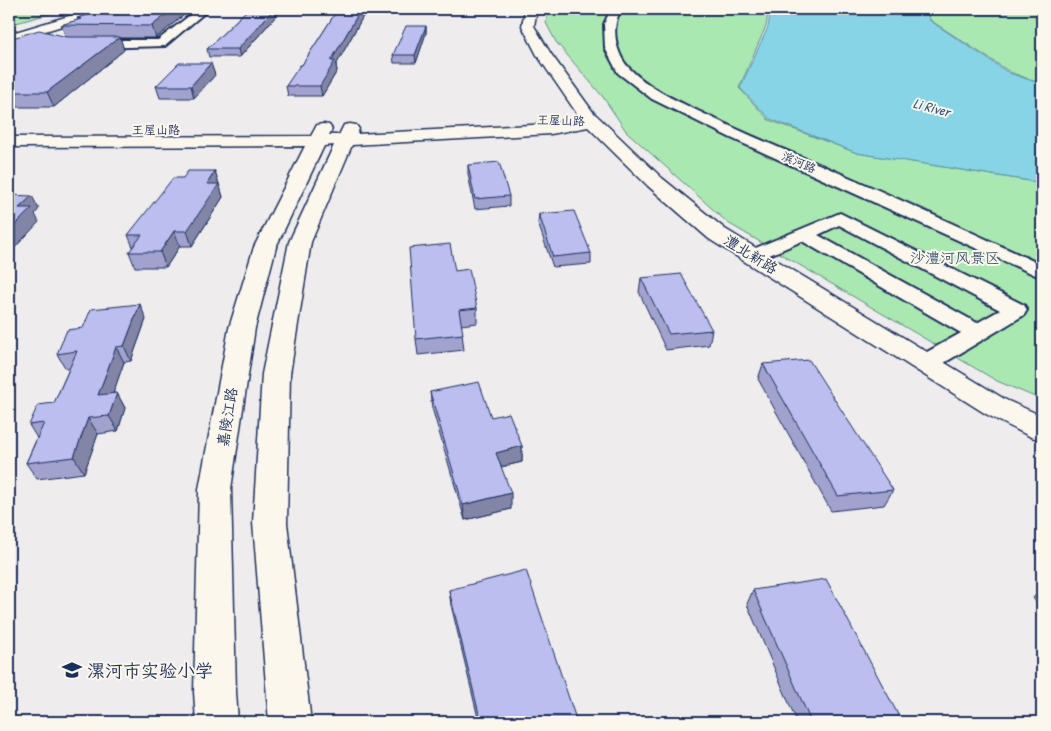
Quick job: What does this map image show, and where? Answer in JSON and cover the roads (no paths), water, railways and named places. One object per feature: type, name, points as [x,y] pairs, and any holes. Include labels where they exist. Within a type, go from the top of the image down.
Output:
[{"type":"street","points":[[9,32],[86,9]]},
{"type":"street","points":[[9,38],[104,9]]},
{"type":"street","points":[[82,44],[161,44],[204,9]]},
{"type":"street","name":"澧北新路","points":[[531,9],[528,26],[544,55],[591,121],[655,182],[717,234],[996,407],[1042,429]]},
{"type":"street","name":"滨河路","points":[[617,9],[613,12],[610,24],[611,48],[623,70],[656,96],[736,135],[866,191],[1042,272]]},
{"type":"street","points":[[22,34],[47,39]]},
{"type":"street","name":"王屋山路","points":[[9,142],[551,129],[591,121]]},
{"type":"street","name":"王屋山路","points":[[9,130],[334,135]]},
{"type":"street","points":[[290,722],[270,524],[276,374],[300,242],[334,135]]},
{"type":"street","name":"嘉陵江路","points":[[217,722],[214,692],[216,489],[240,337],[265,247],[334,135]]},
{"type":"street","points":[[753,256],[840,218],[1016,310],[926,363]]},
{"type":"street","points":[[802,234],[978,333]]},
{"type":"water","name":"Li River","points":[[771,9],[927,9],[929,20],[1009,73],[1042,84],[1042,183],[857,153],[770,119],[740,88],[768,27]]},
{"type":"place","name":"漯河市实验小学","points":[[72,670]]},
{"type":"park label","name":"沙澧河风景区","points":[[955,257]]}]
